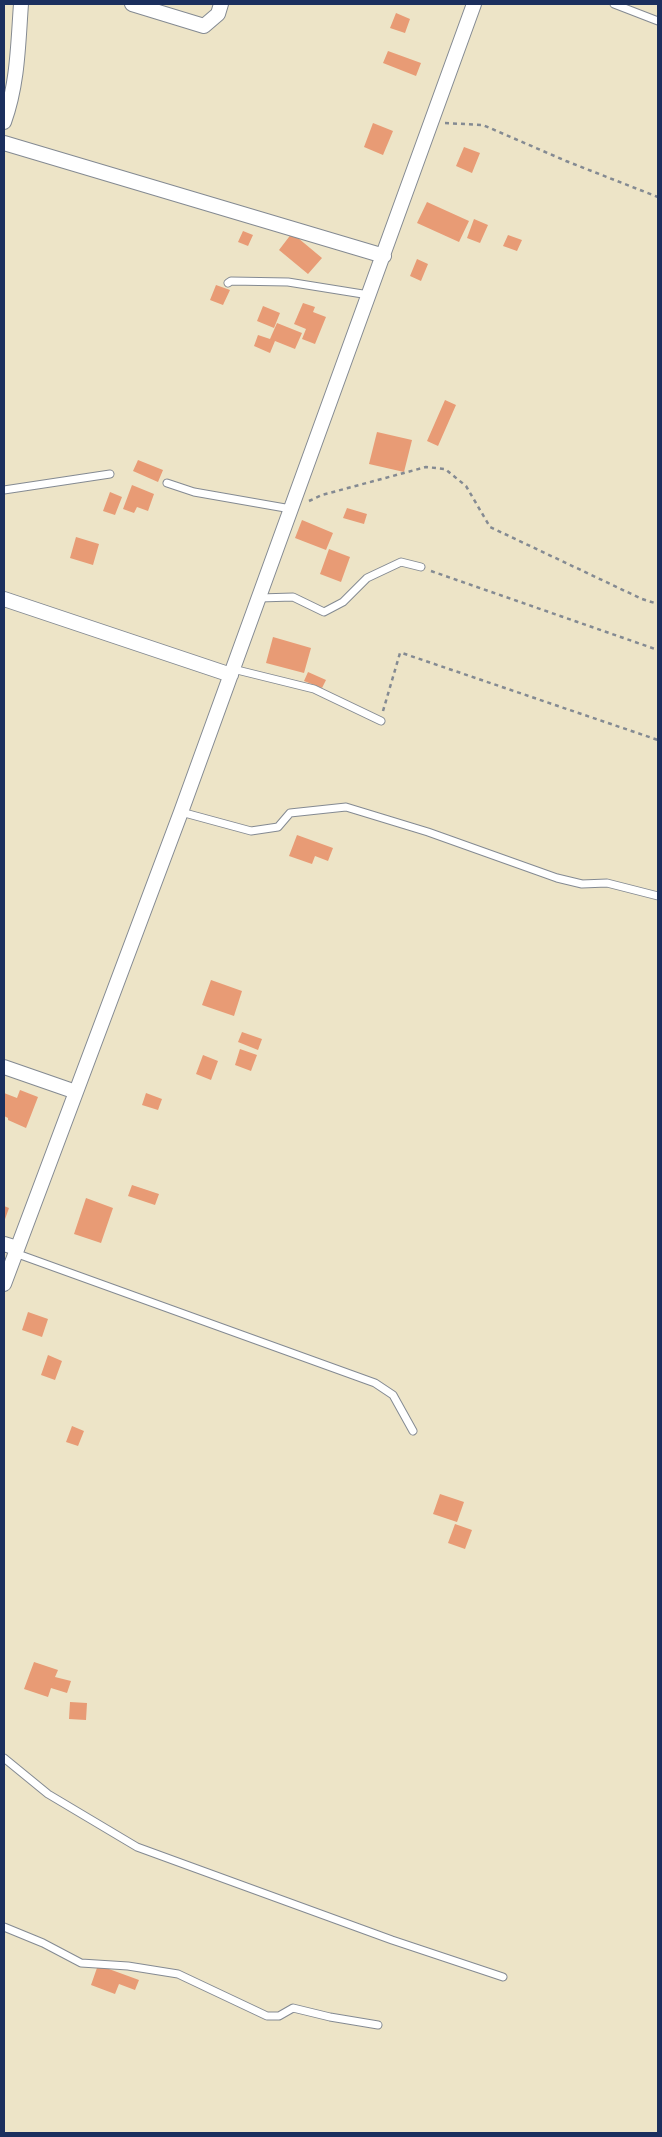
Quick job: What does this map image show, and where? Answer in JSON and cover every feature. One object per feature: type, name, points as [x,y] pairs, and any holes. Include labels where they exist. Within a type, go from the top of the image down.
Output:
[{"type":"street","points":[[4,122],[14,87],[21,26],[21,4]]},
{"type":"street","points":[[132,4],[204,26],[218,14],[221,4]]},
{"type":"street","points":[[4,1284],[181,812],[474,4]]},
{"type":"street","points":[[4,143],[384,256]]},
{"type":"street","points":[[4,599],[232,672]]},
{"type":"street","points":[[4,1067],[76,1092]]},
{"type":"street","points":[[4,1244],[16,1251]]},
{"type":"lane","points":[[614,4],[658,21]]},
{"type":"lane","points":[[228,283],[231,281],[288,282],[370,295]]},
{"type":"lane","points":[[4,490],[110,474]]},
{"type":"lane","points":[[167,483],[194,492],[292,509]]},
{"type":"lane","points":[[259,598],[293,597],[324,612],[343,602],[367,578],[401,562],[421,567]]},
{"type":"lane","points":[[232,672],[314,689],[381,721]]},
{"type":"lane","points":[[181,812],[251,831],[278,827],[290,813],[346,807],[428,832],[557,878],[582,884],[607,883],[658,896]]},
{"type":"lane","points":[[16,1251],[375,1383],[392,1395],[413,1431]]},
{"type":"lane","points":[[4,1758],[48,1794],[136,1847],[392,1940],[503,1978]]},
{"type":"lane","points":[[4,1927],[43,1943],[81,1963],[128,1966],[178,1974],[267,2016],[279,2016],[293,2008],[330,2017],[378,2025]]},
{"type":"path","points":[[432,122],[483,124],[566,161],[658,197]]},
{"type":"path","points":[[292,509],[322,494],[426,467],[445,469],[466,486],[490,526],[642,599],[658,604]]},
{"type":"path","points":[[421,567],[658,650]]},
{"type":"path","points":[[381,721],[400,653],[402,652],[658,740]]},
{"type":"building","points":[[396,13],[410,19],[405,33],[390,28]]},
{"type":"building","points":[[388,51],[421,63],[416,76],[383,63]]},
{"type":"building","points":[[373,123],[393,131],[383,155],[364,147]]},
{"type":"building","points":[[464,147],[480,153],[472,173],[456,166]]},
{"type":"building","points":[[427,202],[469,221],[459,242],[417,223]]},
{"type":"building","points":[[474,219],[488,225],[480,243],[467,238]]},
{"type":"building","points":[[243,231],[253,235],[248,246],[238,242]]},
{"type":"building","points":[[292,233],[322,258],[308,274],[279,250]]},
{"type":"building","points":[[508,235],[522,240],[517,251],[503,246]]},
{"type":"building","points":[[417,259],[428,264],[421,281],[410,276]]},
{"type":"building","points":[[216,285],[230,290],[223,305],[210,300]]},
{"type":"building","points":[[303,303],[315,307],[313,312],[326,317],[315,344],[302,339],[306,329],[294,324]]},
{"type":"building","points":[[263,306],[280,313],[274,328],[257,321]]},
{"type":"building","points":[[277,323],[302,333],[295,349],[275,341],[270,353],[254,346],[258,335],[270,339]]},
{"type":"building","points":[[445,400],[456,405],[438,446],[427,441]]},
{"type":"building","points":[[377,432],[412,440],[404,472],[369,464]]},
{"type":"building","points":[[138,460],[163,470],[158,482],[133,471]]},
{"type":"building","points":[[132,485],[154,494],[148,511],[137,507],[134,513],[123,509]]},
{"type":"building","points":[[110,492],[122,497],[115,515],[103,511]]},
{"type":"building","points":[[347,508],[367,514],[364,524],[343,518]]},
{"type":"building","points":[[302,520],[333,533],[326,550],[295,538]]},
{"type":"building","points":[[76,537],[99,544],[93,565],[70,558]]},
{"type":"building","points":[[329,549],[350,557],[341,582],[320,574]]},
{"type":"building","points":[[273,637],[311,648],[304,673],[266,663]]},
{"type":"building","points":[[308,672],[326,680],[322,688],[304,681]]},
{"type":"building","points":[[297,835],[333,848],[328,861],[315,856],[312,864],[289,856]]},
{"type":"building","points":[[211,980],[242,991],[234,1016],[202,1005]]},
{"type":"building","points":[[242,1032],[262,1039],[258,1050],[238,1042]]},
{"type":"building","points":[[240,1049],[257,1055],[251,1071],[235,1065]]},
{"type":"building","points":[[203,1055],[218,1061],[211,1080],[196,1074]]},
{"type":"building","points":[[20,1090],[38,1097],[26,1128],[8,1120],[4,1116],[4,1093],[17,1098]]},
{"type":"building","points":[[146,1093],[162,1099],[158,1110],[142,1105]]},
{"type":"building","points":[[132,1185],[159,1194],[155,1205],[128,1196]]},
{"type":"building","points":[[86,1198],[113,1208],[101,1243],[74,1234]]},
{"type":"building","points":[[4,1206],[9,1208],[4,1222]]},
{"type":"building","points":[[28,1312],[48,1319],[42,1337],[22,1330]]},
{"type":"building","points":[[48,1355],[62,1361],[55,1380],[41,1375]]},
{"type":"building","points":[[72,1426],[84,1431],[78,1446],[66,1442]]},
{"type":"building","points":[[440,1494],[464,1502],[457,1522],[433,1514]]},
{"type":"building","points":[[455,1524],[472,1530],[465,1549],[448,1543]]},
{"type":"building","points":[[34,1662],[58,1670],[55,1677],[71,1681],[67,1693],[51,1688],[48,1697],[24,1689]]},
{"type":"building","points":[[70,1702],[87,1703],[86,1720],[69,1719]]},
{"type":"building","points":[[98,1965],[139,1980],[135,1990],[119,1984],[115,1994],[91,1985]]}]
